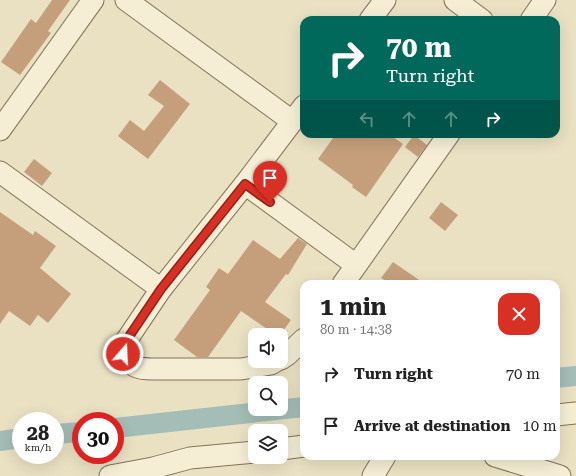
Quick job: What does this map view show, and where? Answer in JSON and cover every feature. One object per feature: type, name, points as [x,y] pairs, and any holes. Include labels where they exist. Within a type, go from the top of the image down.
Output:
[{"type":"street","points":[[0,130],[93,0]]},
{"type":"street","points":[[126,0],[298,113],[245,184],[161,289],[126,341],[123,354],[131,365],[140,369],[248,368]]},
{"type":"street","points":[[373,16],[385,0]]},
{"type":"street","points":[[455,0],[477,16]]},
{"type":"street","points":[[534,16],[545,0]]},
{"type":"street","points":[[346,280],[439,138]]},
{"type":"street","points":[[0,172],[161,289]]},
{"type":"street","points":[[245,184],[356,265]]},
{"type":"street","points":[[288,354],[300,343]]},
{"type":"street","points":[[560,415],[576,413]]},
{"type":"street","points":[[288,448],[300,447]]},
{"type":"street","points":[[110,476],[153,468],[190,458],[248,453]]},
{"type":"street","points":[[373,476],[383,460]]},
{"type":"street","points":[[508,460],[560,476]]},
{"type":"building","points":[[52,0],[70,0],[48,31],[51,33],[20,75],[1,62],[31,19],[36,23]]},
{"type":"building","points":[[160,80],[190,104],[148,159],[118,136],[130,120],[144,131],[164,106],[148,95]]},
{"type":"building","points":[[333,138],[395,138],[403,144],[366,197],[352,187],[353,185],[318,159]]},
{"type":"building","points":[[412,138],[418,138],[427,145],[418,157],[405,147]]},
{"type":"building","points":[[34,159],[52,173],[42,186],[24,172]]},
{"type":"building","points":[[441,202],[458,215],[445,231],[429,218]]},
{"type":"building","points":[[0,212],[33,235],[35,231],[56,246],[40,268],[71,294],[48,323],[38,315],[30,326],[9,311],[0,324]]},
{"type":"building","points":[[298,238],[307,244],[288,275],[286,274],[265,302],[291,320],[285,328],[266,328],[241,311],[208,357],[197,357],[174,340],[210,290],[206,287],[219,268],[228,274],[253,240],[280,259]]},
{"type":"building","points":[[393,262],[419,280],[384,280],[381,278]]},
{"type":"waterway","points":[[560,378],[576,376]]},
{"type":"waterway","points":[[124,427],[300,407]]},
{"type":"waterway","points":[[64,433],[72,433]]},
{"type":"waterway","points":[[0,441],[12,439]]},
{"type":"route","points":[[123,354],[126,341],[161,289],[245,184],[270,202]]}]
